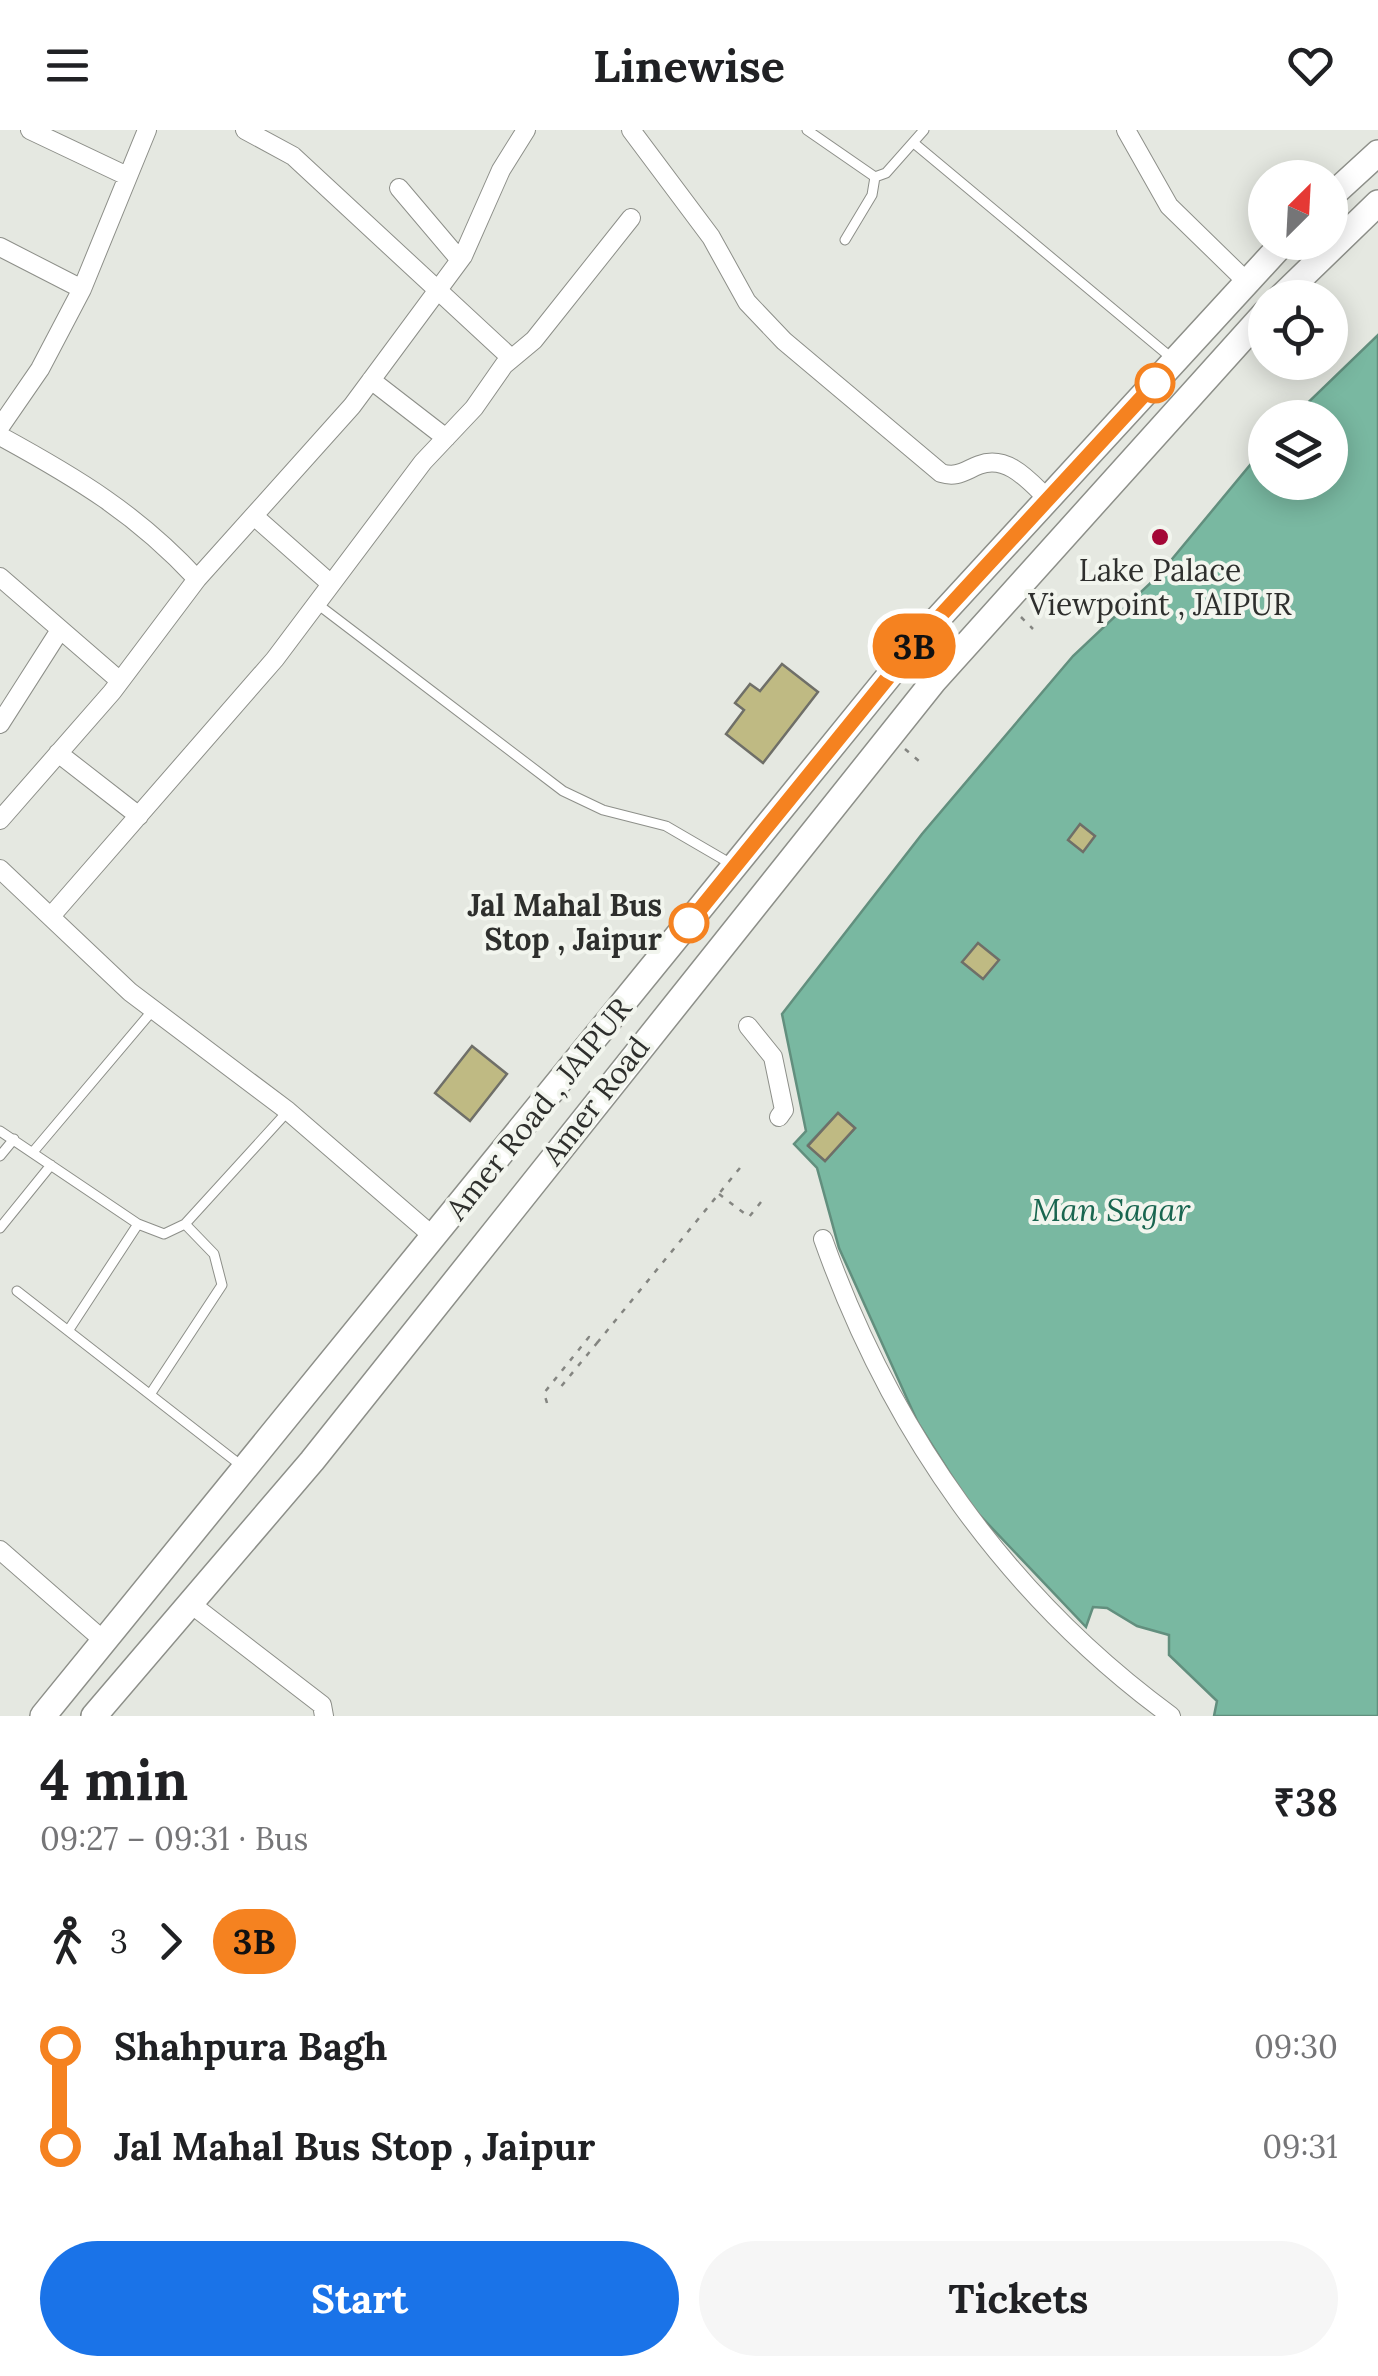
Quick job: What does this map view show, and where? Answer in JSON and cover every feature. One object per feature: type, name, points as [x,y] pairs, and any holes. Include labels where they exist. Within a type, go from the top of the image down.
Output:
[{"type":"main road","points":[[1348,181],[1378,154]]},
{"type":"main road","points":[[1299,280],[1378,203]]},
{"type":"main road","name":"Amer Road , JAIPUR","points":[[44,1716],[920,638],[1267,260]]},
{"type":"main road","name":"Amer Road","points":[[94,1716],[290,1488],[966,642],[1248,332]]},
{"type":"main road","points":[[754,840],[784,865]]},
{"type":"main road","points":[[249,1464],[290,1488]]},
{"type":"street","points":[[30,130],[127,176]]},
{"type":"street","points":[[0,427],[6,404],[40,369],[82,288],[147,130]]},
{"type":"street","points":[[245,130],[294,156],[436,292],[512,358]]},
{"type":"street","points":[[0,820],[120,682],[197,579],[371,380],[460,260],[501,170],[526,130]]},
{"type":"street","points":[[631,130],[711,238],[747,302],[784,341],[941,473],[960,475],[984,463],[1000,463],[1012,468],[1048,500]]},
{"type":"street","points":[[1126,130],[1169,206],[1247,282]]},
{"type":"street","points":[[399,188],[460,260]]},
{"type":"street","points":[[52,915],[275,659],[446,438],[512,358],[534,340],[631,218]]},
{"type":"street","points":[[0,247],[82,288]]},
{"type":"street","points":[[371,380],[446,438]]},
{"type":"street","points":[[0,436],[92,486],[157,536],[197,579]]},
{"type":"street","points":[[254,516],[331,584]]},
{"type":"street","points":[[0,577],[120,682]]},
{"type":"street","points":[[0,724],[60,630]]},
{"type":"street","points":[[58,753],[139,816]]},
{"type":"street","points":[[0,869],[153,1010],[288,1111],[434,1236]]},
{"type":"street","points":[[748,1026],[773,1057],[784,1110],[779,1117]]},
{"type":"street","points":[[823,1239],[881,1378],[951,1494],[1044,1608],[1104,1664],[1171,1716]]},
{"type":"street","points":[[0,1550],[103,1640]]},
{"type":"street","points":[[190,1604],[322,1706],[324,1716]]},
{"type":"lane","points":[[807,130],[875,178]]},
{"type":"lane","points":[[845,240],[872,196],[875,178],[915,144],[924,130]]},
{"type":"lane","points":[[915,144],[1174,360]]},
{"type":"lane","points":[[316,603],[563,791],[604,810],[666,826],[734,866]]},
{"type":"lane","points":[[33,1152],[153,1010]]},
{"type":"lane","points":[[0,1131],[138,1224],[164,1234],[185,1224],[288,1111]]},
{"type":"lane","points":[[0,1156],[14,1138]]},
{"type":"lane","points":[[0,1228],[51,1165]]},
{"type":"lane","points":[[70,1328],[138,1224]]},
{"type":"lane","points":[[151,1393],[222,1285],[214,1254],[185,1224]]},
{"type":"lane","points":[[16,1291],[249,1464]]},
{"type":"path","points":[[559,1389],[744,1163]]},
{"type":"path","points":[[719,1194],[749,1218],[765,1198]]},
{"type":"path","points":[[548,1404],[544,1393],[590,1337],[597,1343]]},
{"type":"water","name":"Man Sagar","points":[[1378,335],[1378,1716],[1214,1716],[1217,1701],[1169,1655],[1169,1635],[1137,1626],[1107,1608],[1093,1607],[1086,1627],[970,1505],[918,1423],[839,1248],[817,1168],[794,1144],[806,1131],[782,1014],[922,834],[1073,656],[1158,576],[1248,467],[1248,500],[1348,500],[1348,400],[1311,400],[1331,380],[1348,380],[1348,364]],"holes":[[[838,1113],[855,1128],[825,1161],[808,1145]]]},
{"type":"building","points":[[782,664],[818,692],[763,763],[726,734],[744,710],[735,703],[750,684],[760,691]]},
{"type":"building","points":[[1080,824],[1095,836],[1083,852],[1068,840]]},
{"type":"building","points":[[978,943],[999,960],[983,979],[962,962]]},
{"type":"building","points":[[472,1046],[507,1074],[470,1121],[435,1093]]},
{"type":"building","points":[[838,1113],[855,1128],[825,1161],[808,1146]]},
{"type":"bus line","name":"3B","points":[[689,923],[920,638],[1155,383]]},
{"type":"place","name":"Lake Palace Viewpoint , JAIPUR","points":[[1160,537]]},
{"type":"place","name":"Jal Mahal Bus Stop , Jaipur","points":[[689,923]]}]
